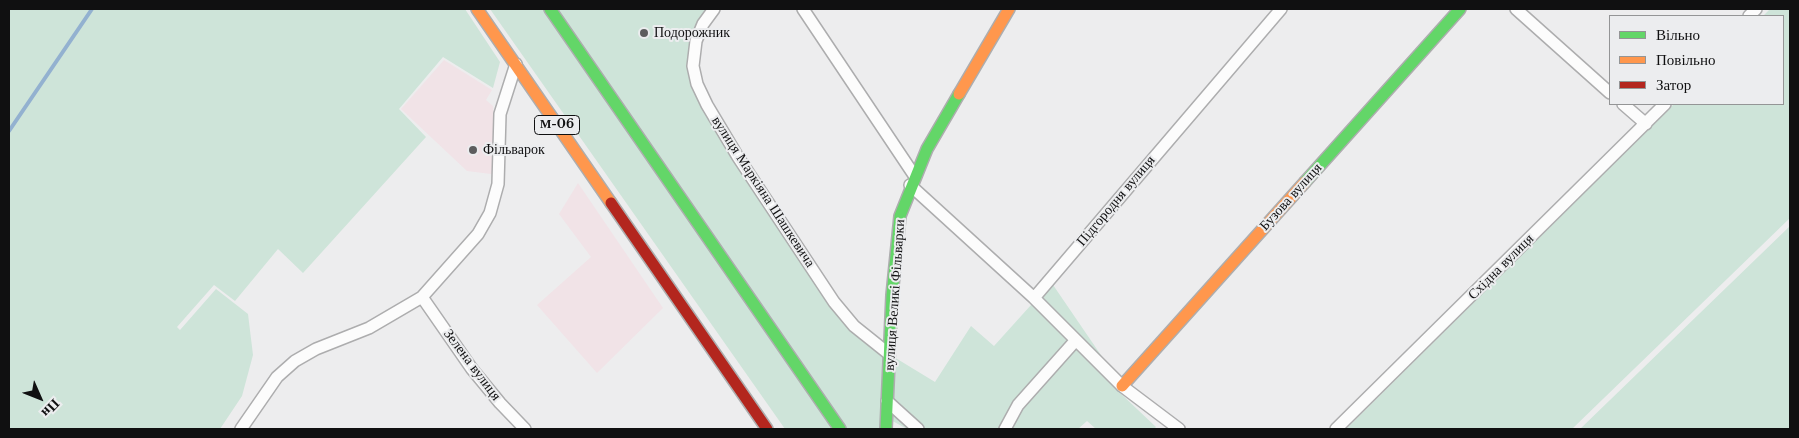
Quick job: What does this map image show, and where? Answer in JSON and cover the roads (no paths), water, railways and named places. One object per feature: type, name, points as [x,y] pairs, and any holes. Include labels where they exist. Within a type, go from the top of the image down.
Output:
[{"type":"main road","name":"М-06","points":[[477,9],[767,429]]},
{"type":"main road","points":[[550,9],[840,429]]},
{"type":"main road","name":"вулиця Великі Фільварки","points":[[886,429],[889,354],[900,216],[912,180],[927,148],[1009,9]]},
{"type":"main road","name":"Бузова вулиця","points":[[1122,386],[1460,9]]},
{"type":"street","name":"вулиця Маркіяна Шашкевича","points":[[714,9],[703,24],[696,41],[693,66],[707,105],[738,157],[834,302],[854,326],[889,354]]},
{"type":"street","points":[[803,9],[912,180],[1122,386],[1178,429]]},
{"type":"street","name":"Підгородня вулиця","points":[[1034,298],[1281,9]]},
{"type":"street","points":[[1516,9],[1609,92]]},
{"type":"street","points":[[240,429],[276,377],[295,361],[316,348],[369,328],[422,297],[468,247],[490,213],[500,169],[500,114],[516,64]]},
{"type":"street","points":[[1624,105],[1646,124]]},
{"type":"street","name":"Східна вулиця","points":[[1336,429],[1664,105]]},
{"type":"street","name":"Зелена вулиця","points":[[422,297],[472,369],[500,403],[525,429]]},
{"type":"street","points":[[1005,429],[1018,405],[1076,340]]},
{"type":"street","points":[[887,401],[918,429]]},
{"type":"waterway","points":[[9,131],[92,9]]},
{"type":"place","name":"Подорожник","points":[[644,33]]},
{"type":"place","name":"Фільварок","points":[[473,150]]}]
